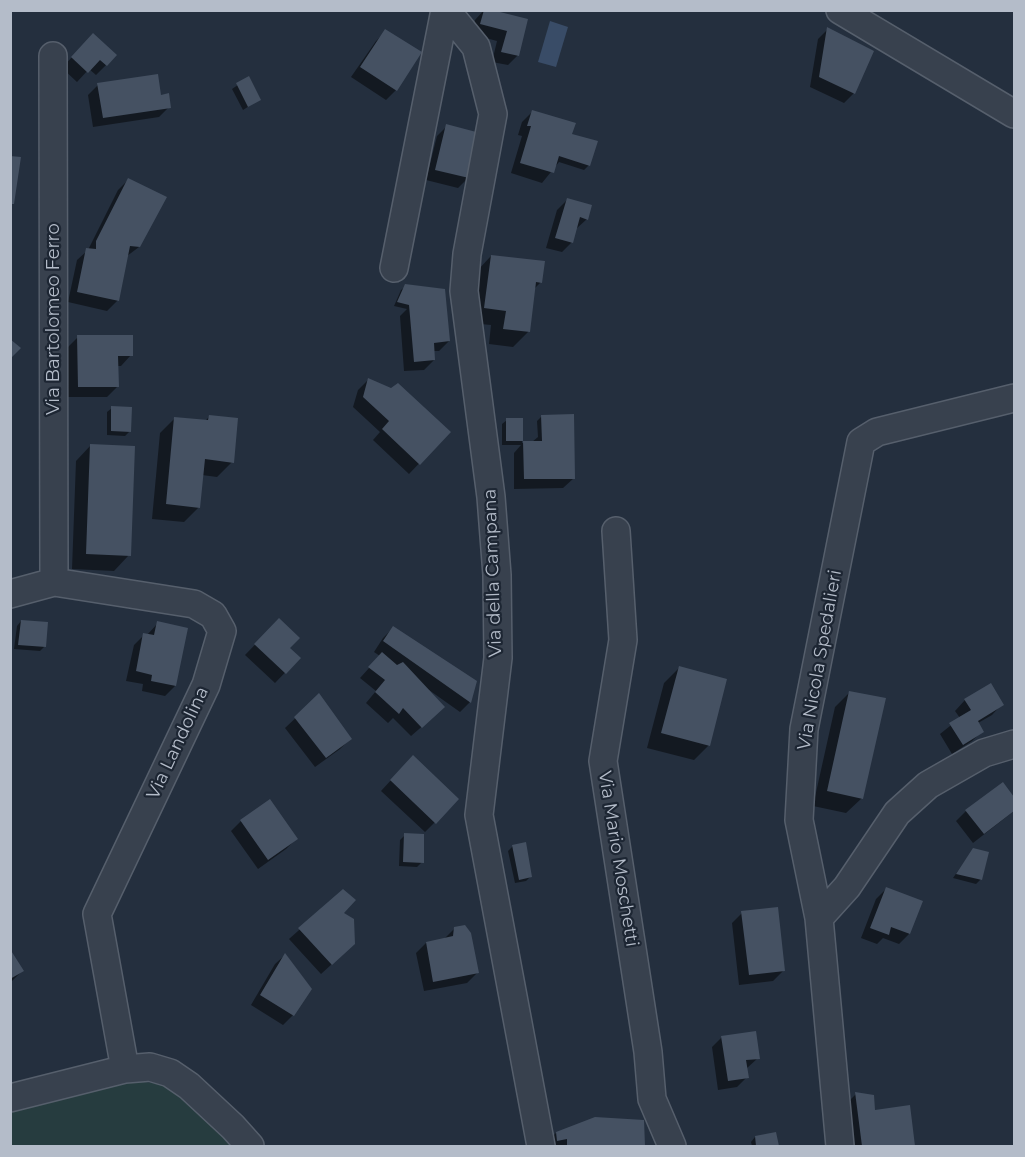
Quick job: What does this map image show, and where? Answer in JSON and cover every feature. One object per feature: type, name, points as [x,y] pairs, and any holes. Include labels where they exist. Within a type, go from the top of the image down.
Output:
[{"type":"street","points":[[840,10],[1014,114]]},
{"type":"street","points":[[394,268],[446,11]]},
{"type":"street","name":"Via della Campana","points":[[446,11],[477,47],[493,114],[467,254],[464,291],[491,497],[497,575],[498,658],[479,815],[541,1146]]},
{"type":"street","name":"Via Bartolomeo Ferro","points":[[53,56],[54,582]]},
{"type":"street","name":"Via Nicola Spedalieri","points":[[840,1146],[819,918],[799,820],[804,729],[861,442],[877,432],[1014,398]]},
{"type":"street","name":"Via Mario Moschetti","points":[[616,531],[623,640],[603,761],[648,1052],[652,1100],[672,1146]]},
{"type":"street","name":"Via Landolina","points":[[10,594],[54,582],[194,604],[213,615],[222,631],[206,685],[97,914],[125,1069]]},
{"type":"street","points":[[819,918],[847,887],[897,813],[928,785],[984,753],[1014,744]]},
{"type":"street","points":[[10,1098],[125,1069],[150,1067],[170,1073],[197,1093],[250,1146]]},
{"type":"green space","points":[[124,1082],[166,1085],[184,1096],[234,1146],[11,1146],[11,1111]]},
{"type":"water","points":[[550,21],[568,27],[556,67],[538,62]]},
{"type":"building","points":[[484,10],[528,19],[519,56],[501,52],[507,31],[480,24]]},
{"type":"building","points":[[827,27],[874,51],[855,94],[819,77]]},
{"type":"building","points":[[385,29],[422,52],[397,91],[360,67]]},
{"type":"building","points":[[93,33],[117,55],[107,66],[100,60],[88,73],[71,57]]},
{"type":"building","points":[[158,74],[161,95],[169,93],[171,108],[103,118],[97,83]]},
{"type":"building","points":[[249,76],[261,100],[248,107],[236,83]]},
{"type":"building","points":[[532,110],[576,123],[572,134],[598,141],[590,166],[559,156],[554,173],[520,163],[531,126],[527,126]]},
{"type":"building","points":[[446,124],[480,133],[469,178],[435,170]]},
{"type":"building","points":[[10,156],[21,157],[14,204],[10,204]]},
{"type":"building","points":[[128,178],[167,197],[140,247],[130,246],[119,301],[77,292],[86,248],[96,249],[96,241]]},
{"type":"building","points":[[567,198],[592,205],[588,220],[580,217],[573,243],[555,238]]},
{"type":"building","points":[[491,255],[545,261],[542,283],[536,282],[530,332],[503,329],[506,311],[484,308]]},
{"type":"building","points":[[405,284],[445,289],[450,341],[434,343],[435,360],[414,362],[409,305],[397,302]]},
{"type":"building","points":[[77,335],[133,335],[133,356],[118,356],[119,387],[78,387]]},
{"type":"building","points":[[10,339],[21,348],[10,359]]},
{"type":"building","points":[[368,378],[391,388],[398,383],[451,432],[420,465],[382,429],[389,421],[363,397]]},
{"type":"building","points":[[111,406],[132,407],[131,432],[111,431]]},
{"type":"building","points":[[574,414],[575,479],[524,479],[523,441],[542,441],[541,415]]},
{"type":"building","points":[[209,415],[238,418],[234,463],[205,459],[200,508],[166,504],[174,417],[208,420]]},
{"type":"building","points":[[506,418],[523,418],[523,441],[506,441]]},
{"type":"building","points":[[90,444],[135,446],[131,556],[86,554]]},
{"type":"building","points":[[279,618],[300,638],[290,648],[301,658],[286,674],[254,644]]},
{"type":"building","points":[[21,620],[48,622],[46,647],[18,645]]},
{"type":"building","points":[[157,621],[188,628],[176,686],[151,681],[152,675],[136,671],[143,633],[154,635]]},
{"type":"building","points":[[393,626],[477,681],[471,703],[383,641]]},
{"type":"building","points":[[382,652],[397,665],[403,662],[445,707],[422,728],[403,708],[399,714],[375,692],[385,680],[368,667]]},
{"type":"building","points":[[679,666],[727,679],[710,746],[661,733]]},
{"type":"building","points":[[991,683],[1004,705],[978,721],[984,732],[963,745],[949,723],[971,710],[964,699]]},
{"type":"building","points":[[849,691],[886,698],[863,799],[827,791]]},
{"type":"building","points":[[319,693],[352,739],[326,758],[294,717]]},
{"type":"building","points":[[413,755],[459,799],[436,824],[390,780]]},
{"type":"building","points":[[1003,782],[1014,797],[1014,811],[984,834],[965,810]]},
{"type":"building","points":[[270,799],[298,839],[268,860],[240,820]]},
{"type":"building","points":[[404,833],[424,834],[424,863],[403,862]]},
{"type":"building","points":[[526,842],[532,877],[519,880],[512,845]]},
{"type":"building","points":[[973,848],[989,852],[982,880],[956,874]]},
{"type":"building","points":[[886,887],[923,901],[910,934],[891,927],[889,935],[870,928]]},
{"type":"building","points":[[343,889],[356,900],[344,913],[354,919],[355,944],[332,965],[298,928]]},
{"type":"building","points":[[778,907],[785,971],[749,975],[741,911]]},
{"type":"building","points":[[465,925],[471,933],[479,973],[433,982],[426,942],[453,936],[454,927]]},
{"type":"building","points":[[10,949],[24,971],[10,979]]},
{"type":"building","points":[[285,953],[312,989],[294,1016],[260,995]]},
{"type":"building","points":[[756,1031],[760,1059],[746,1060],[749,1078],[728,1081],[721,1036]]},
{"type":"building","points":[[855,1092],[874,1095],[875,1110],[910,1105],[915,1146],[862,1146]]},
{"type":"building","points":[[595,1117],[644,1120],[645,1146],[567,1146],[567,1139],[557,1141],[556,1132]]},
{"type":"building","points":[[776,1132],[779,1146],[756,1146],[755,1136]]}]
